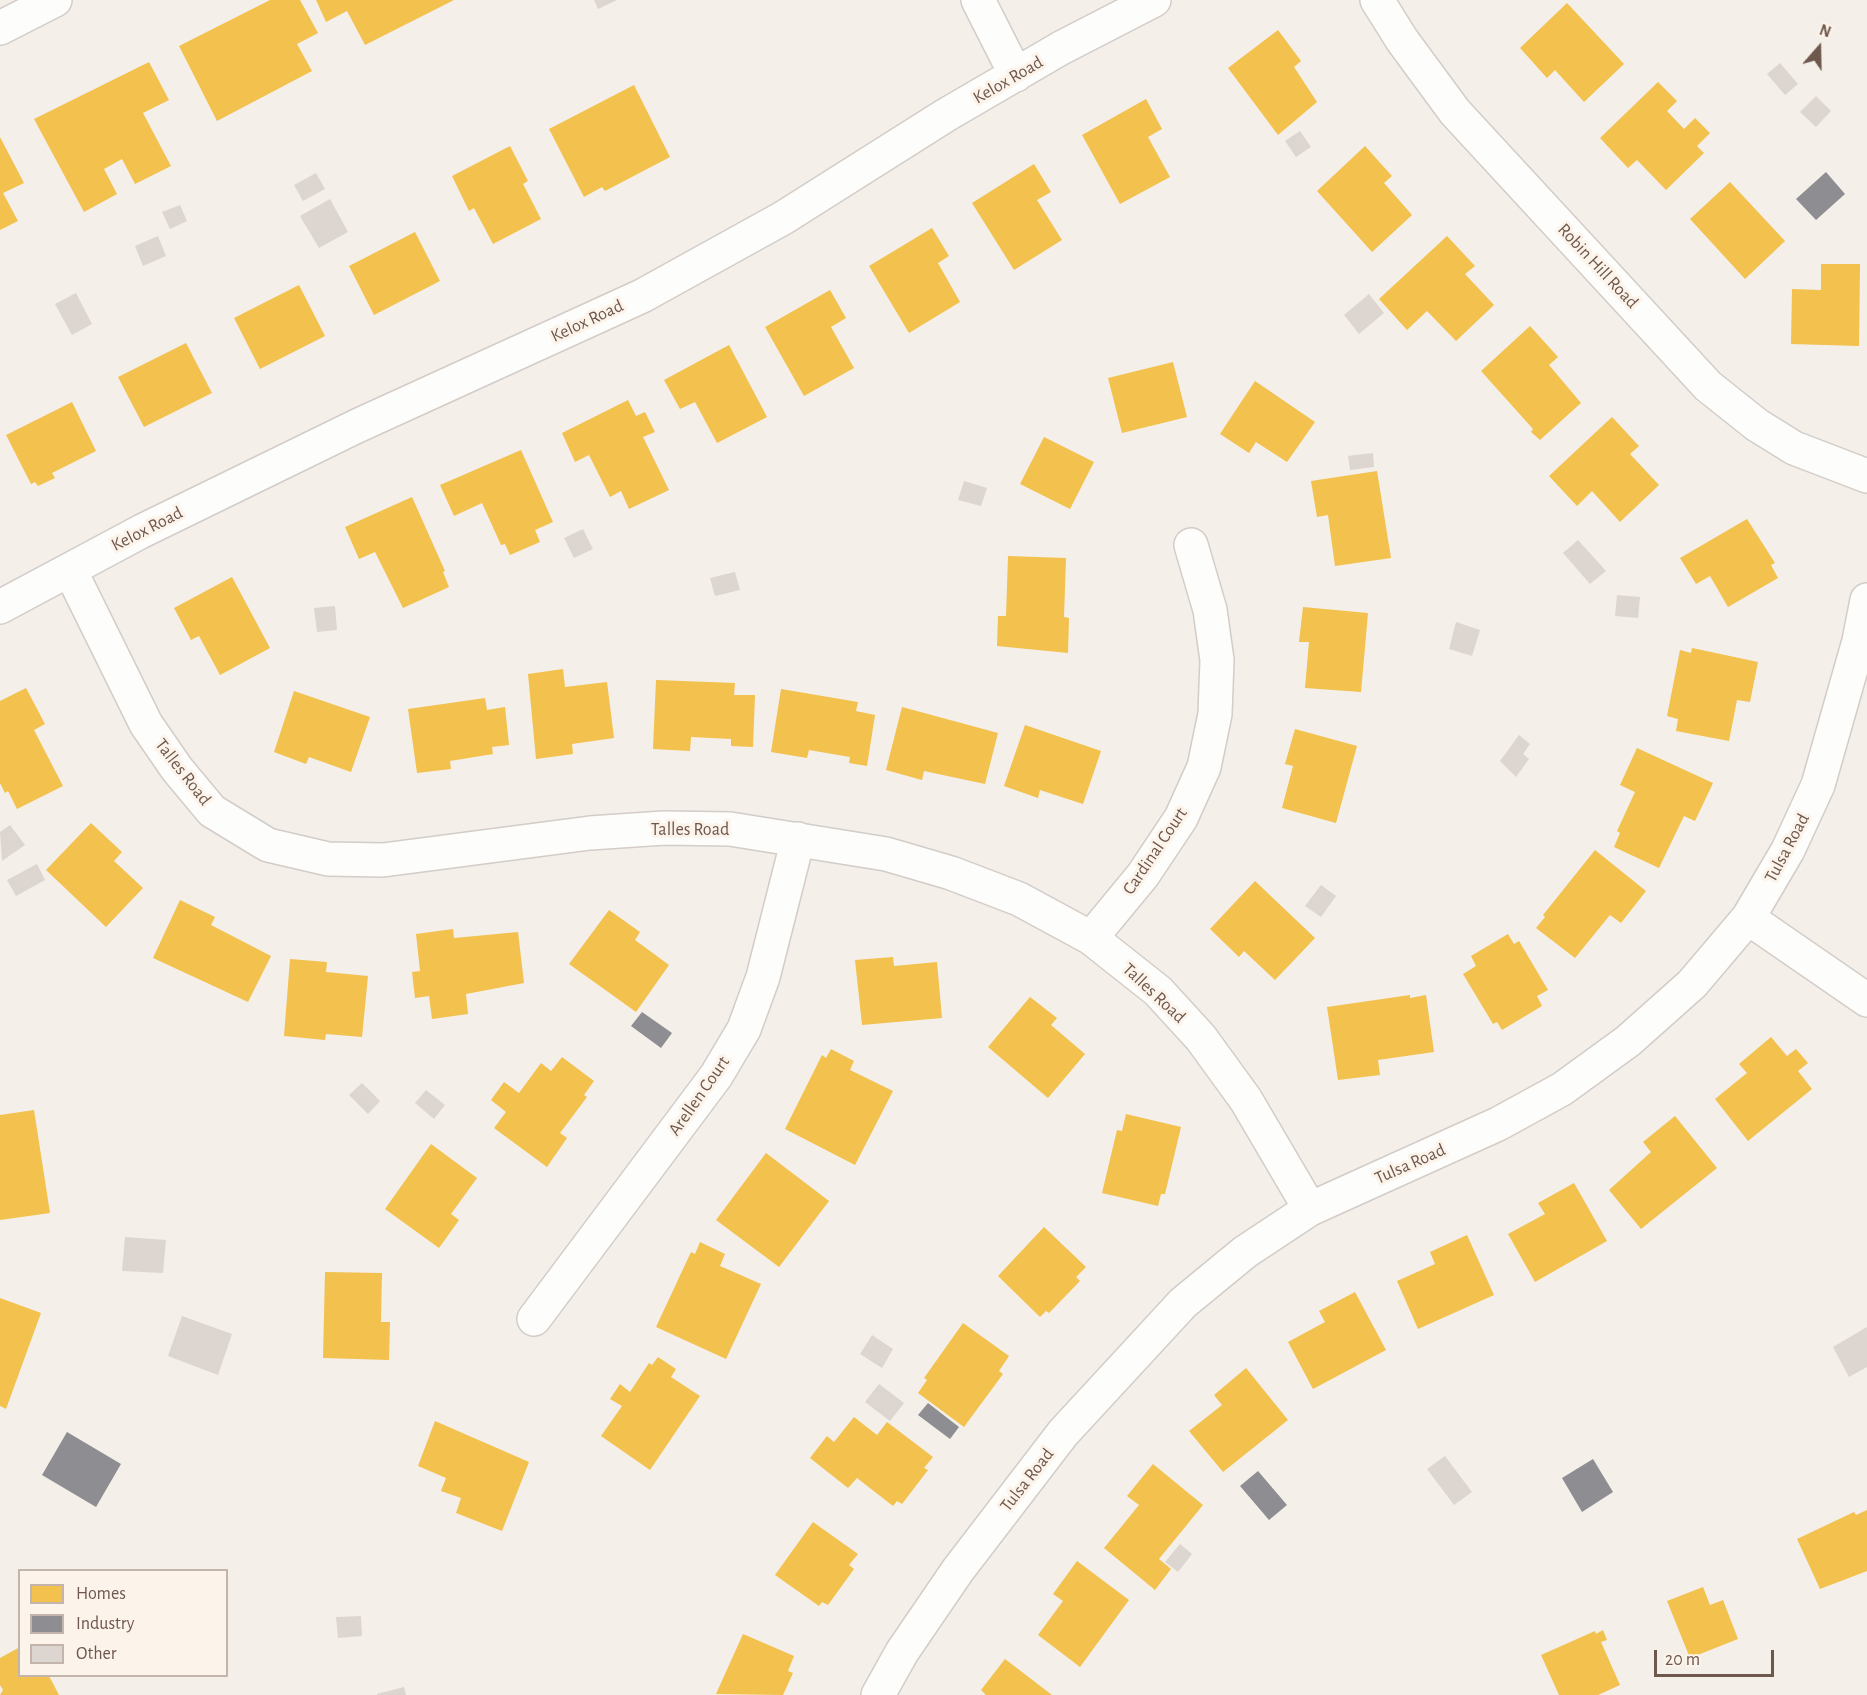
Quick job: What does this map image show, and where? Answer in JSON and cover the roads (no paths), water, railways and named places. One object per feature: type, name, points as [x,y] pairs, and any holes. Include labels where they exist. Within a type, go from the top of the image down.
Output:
[{"type":"street","points":[[0,28],[55,0]]},
{"type":"street","points":[[978,0],[1016,75]]},
{"type":"street","name":"Kelox Road","points":[[0,607],[142,531],[346,431],[642,296],[783,218],[946,115],[1154,0]]},
{"type":"street","name":"Robin Hill Road","points":[[1377,0],[1402,40],[1455,112],[1708,386],[1757,425],[1794,448],[1867,476]]},
{"type":"street","name":"Cardinal Court","points":[[1091,938],[1143,875],[1181,818],[1204,767],[1215,714],[1217,660],[1210,610],[1191,545]]},
{"type":"street","name":"Talles Road","points":[[70,570],[146,724],[177,769],[212,811],[268,845],[328,859],[383,860],[590,833],[664,828],[730,829],[886,854],[951,873],[1019,899],[1091,938],[1158,991],[1201,1038],[1246,1100],[1310,1209]]},
{"type":"street","name":"Tulsa Road","points":[[878,1695],[902,1652],[958,1570],[1063,1433],[1115,1374],[1183,1303],[1245,1252],[1310,1209],[1498,1124],[1562,1089],[1628,1041],[1692,984],[1748,918],[1788,850],[1818,785],[1859,641],[1867,600]]},
{"type":"street","name":"Arellen Court","points":[[534,1319],[716,1076],[744,1029],[763,976],[798,839]]},
{"type":"street","points":[[1748,918],[1867,1000]]}]
